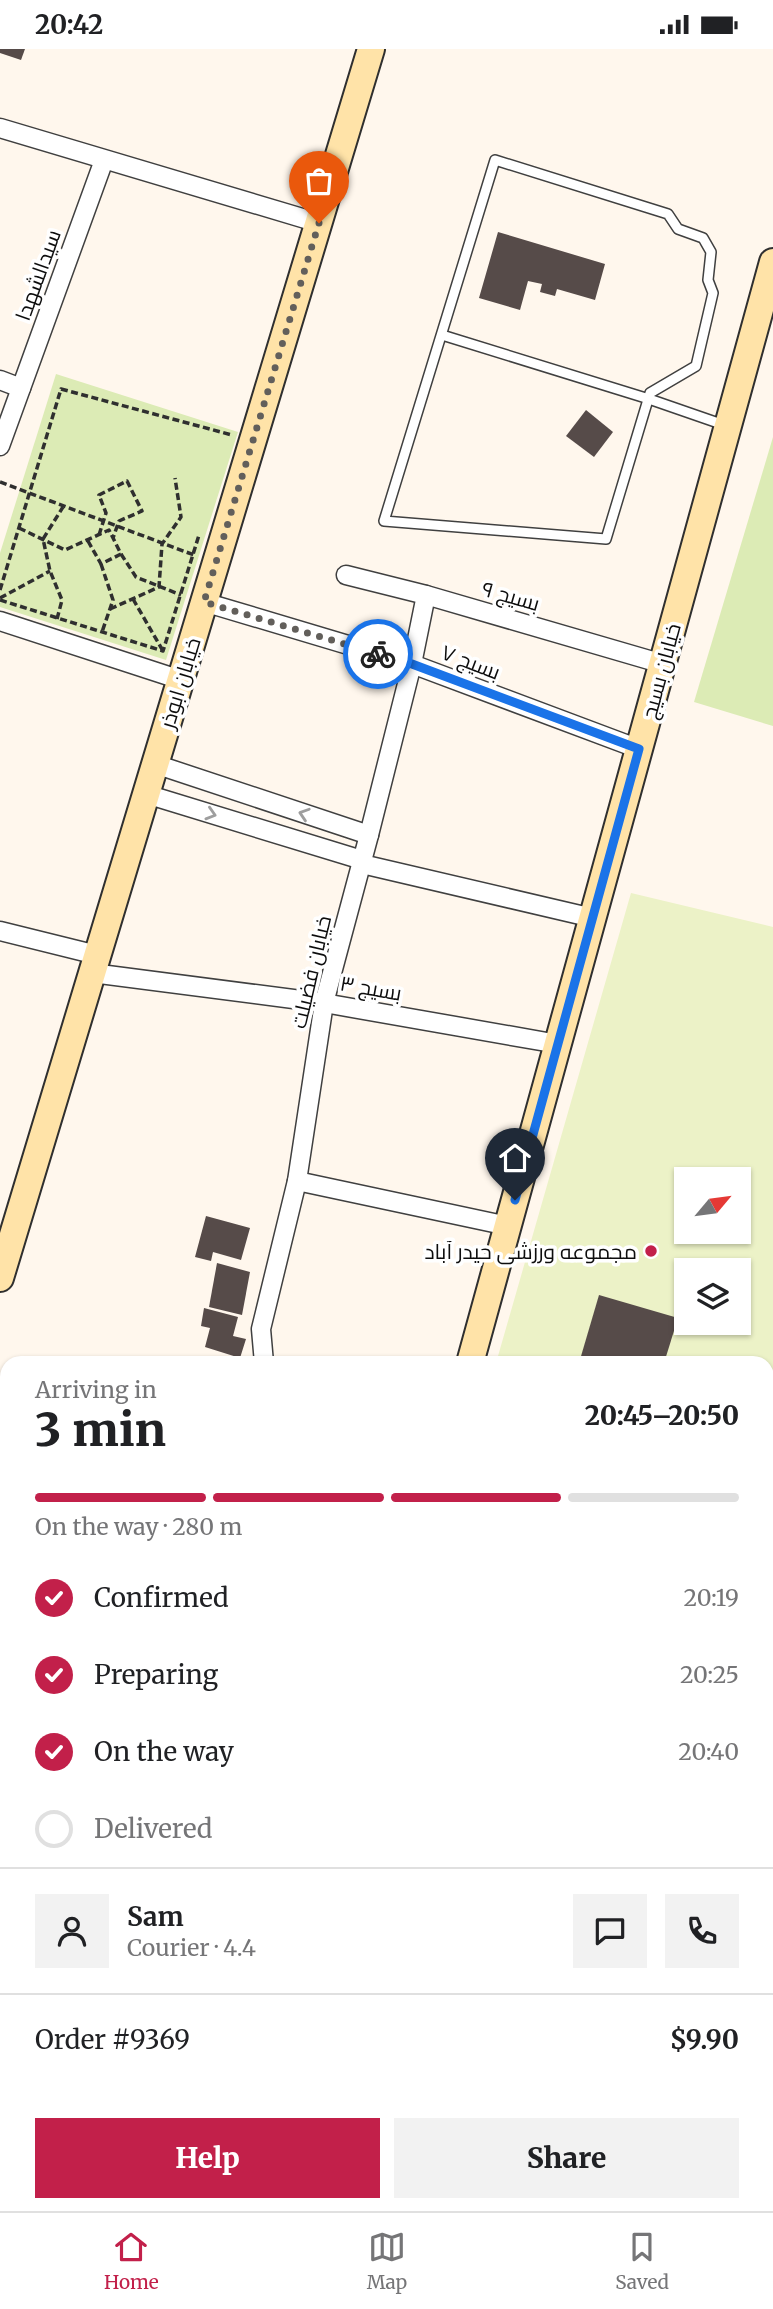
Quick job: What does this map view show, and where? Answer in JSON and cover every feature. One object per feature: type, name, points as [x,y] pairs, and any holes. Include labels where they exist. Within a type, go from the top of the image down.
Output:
[{"type":"street","name":"خیابان ابوذر","points":[[0,1278],[181,680],[192,599],[319,223],[372,49]]},
{"type":"street","points":[[0,128],[319,223]]},
{"type":"street","name":"سیدالشهدا","points":[[0,446],[104,160]]},
{"type":"street","name":"خیابان بسیج","points":[[472,1356],[773,262]]},
{"type":"street","points":[[0,380],[21,387]]},
{"type":"street","name":"بسیج ۹","points":[[346,575],[426,595],[663,664]]},
{"type":"street","name":"خیابان فضیلت","points":[[263,1356],[261,1329],[297,1181],[324,1003],[412,664],[426,595]]},
{"type":"street","name":"بسیج ۷","points":[[192,599],[412,664],[639,749]]},
{"type":"street","points":[[0,621],[181,680]]},
{"type":"street","points":[[155,764],[369,835]]},
{"type":"street","points":[[146,794],[362,862],[593,918]]},
{"type":"street","name":"بسیج ۳","points":[[0,932],[95,964],[558,1044]]},
{"type":"street","points":[[297,1181],[508,1226]]},
{"type":"lane","points":[[495,160],[668,214],[678,229],[703,238],[711,252],[708,280],[713,293],[696,366],[650,393],[649,399],[606,539],[384,521],[495,160]]},
{"type":"lane","points":[[442,335],[728,426]]},
{"type":"path","points":[[0,590],[61,389],[232,434],[228,446]]},
{"type":"path","points":[[159,587],[162,544],[181,517],[175,478]]},
{"type":"path","points":[[98,537],[106,513],[99,495],[127,481],[142,511],[119,521],[113,538]]},
{"type":"path","points":[[0,482],[205,559]]},
{"type":"path","points":[[57,619],[62,600],[50,571],[43,539],[63,507]]},
{"type":"path","points":[[19,528],[65,549],[109,530],[136,577],[192,599]]},
{"type":"path","points":[[163,651],[192,599],[205,559],[201,531]]},
{"type":"path","points":[[88,541],[101,564],[113,600],[102,632]]},
{"type":"path","points":[[101,564],[121,554]]},
{"type":"path","points":[[0,599],[50,571]]},
{"type":"path","points":[[110,609],[159,587]]},
{"type":"path","points":[[0,599],[163,651]]},
{"type":"path","points":[[133,599],[163,651]]},
{"type":"green space","points":[[56,374],[238,432],[166,660],[0,607],[0,553]]},
{"type":"green space","points":[[773,437],[773,726],[694,702]]},
{"type":"green space","name":"مجموعه ورزشی حیدر آباد","points":[[631,893],[773,927],[773,1356],[498,1356]]},
{"type":"building","points":[[0,49],[25,49],[21,60],[0,53]]},
{"type":"building","points":[[498,232],[605,264],[595,300],[557,289],[555,296],[540,292],[542,284],[528,281],[520,310],[479,298]]},
{"type":"building","points":[[586,410],[613,432],[594,457],[566,436]]},
{"type":"building","points":[[206,1216],[250,1228],[241,1260],[213,1252],[211,1261],[195,1257]]},
{"type":"building","points":[[217,1263],[250,1272],[242,1315],[209,1307]]},
{"type":"building","points":[[599,1295],[674,1317],[674,1331],[666,1356],[581,1356]]},
{"type":"building","points":[[204,1308],[238,1317],[233,1336],[246,1339],[241,1356],[205,1347],[210,1328],[201,1326]]},
{"type":"way so far","points":[[319,223],[204,602],[378,654]]},
{"type":"place","name":"مجموعه ورزشی حیدر آباد","points":[[651,1251]]},
{"type":"route","points":[[378,654],[412,664],[639,749],[515,1200]]}]
